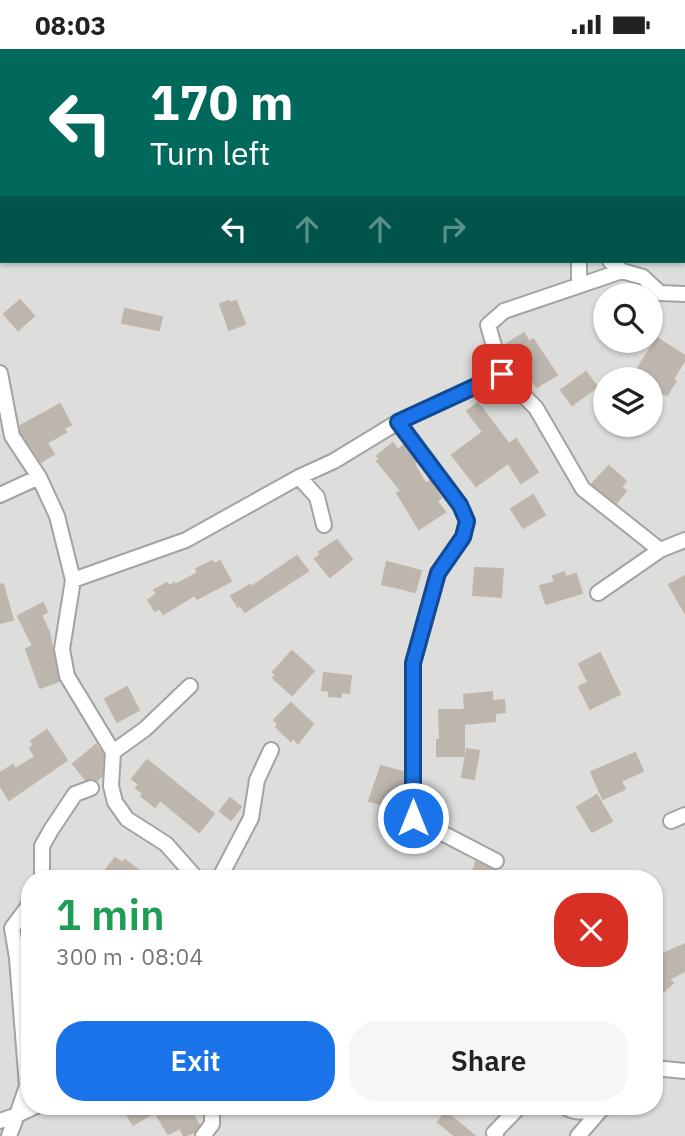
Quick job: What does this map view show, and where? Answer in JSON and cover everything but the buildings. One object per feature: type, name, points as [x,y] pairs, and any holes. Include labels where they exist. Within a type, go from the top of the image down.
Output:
[{"type":"street","points":[[579,263],[579,285]]},
{"type":"street","points":[[612,263],[622,271],[643,277],[660,293],[685,295]]},
{"type":"street","points":[[622,271],[504,311],[488,325],[502,374],[536,408],[583,489],[660,550]]},
{"type":"street","points":[[0,373],[12,436],[39,477],[57,516],[73,580],[62,649],[67,676],[113,752],[111,786],[115,802],[127,819],[166,844],[189,870]]},
{"type":"street","points":[[73,580],[186,540],[299,477],[334,461],[398,422],[502,374]]},
{"type":"street","points":[[398,422],[460,505],[467,521],[463,537],[438,573],[413,663],[413,818],[496,861]]},
{"type":"street","points":[[0,495],[39,477]]},
{"type":"street","points":[[299,477],[317,497],[324,526]]},
{"type":"street","points":[[598,593],[660,550],[685,540]]},
{"type":"street","points":[[113,752],[145,729],[190,686]]},
{"type":"street","points":[[224,870],[251,818],[257,780],[271,750]]},
{"type":"street","points":[[43,870],[42,846],[51,830],[75,794],[91,788]]},
{"type":"street","points":[[671,821],[685,815]]},
{"type":"street","points":[[21,912],[6,925],[21,1009]]},
{"type":"street","points":[[663,1068],[685,1071]]},
{"type":"street","points":[[9,1136],[21,1105]]},
{"type":"street","points":[[0,1121],[21,1114]]},
{"type":"street","points":[[203,1136],[212,1124],[212,1115]]},
{"type":"street","points":[[496,1136],[494,1133],[511,1115]]},
{"type":"street","points":[[578,1136],[595,1115]]},
{"type":"shaded area","points":[[0,263],[685,263],[685,1136],[0,1136]]},
{"type":"route","points":[[413,818],[413,663],[438,573],[463,537],[467,521],[460,505],[398,422],[502,374]]}]
